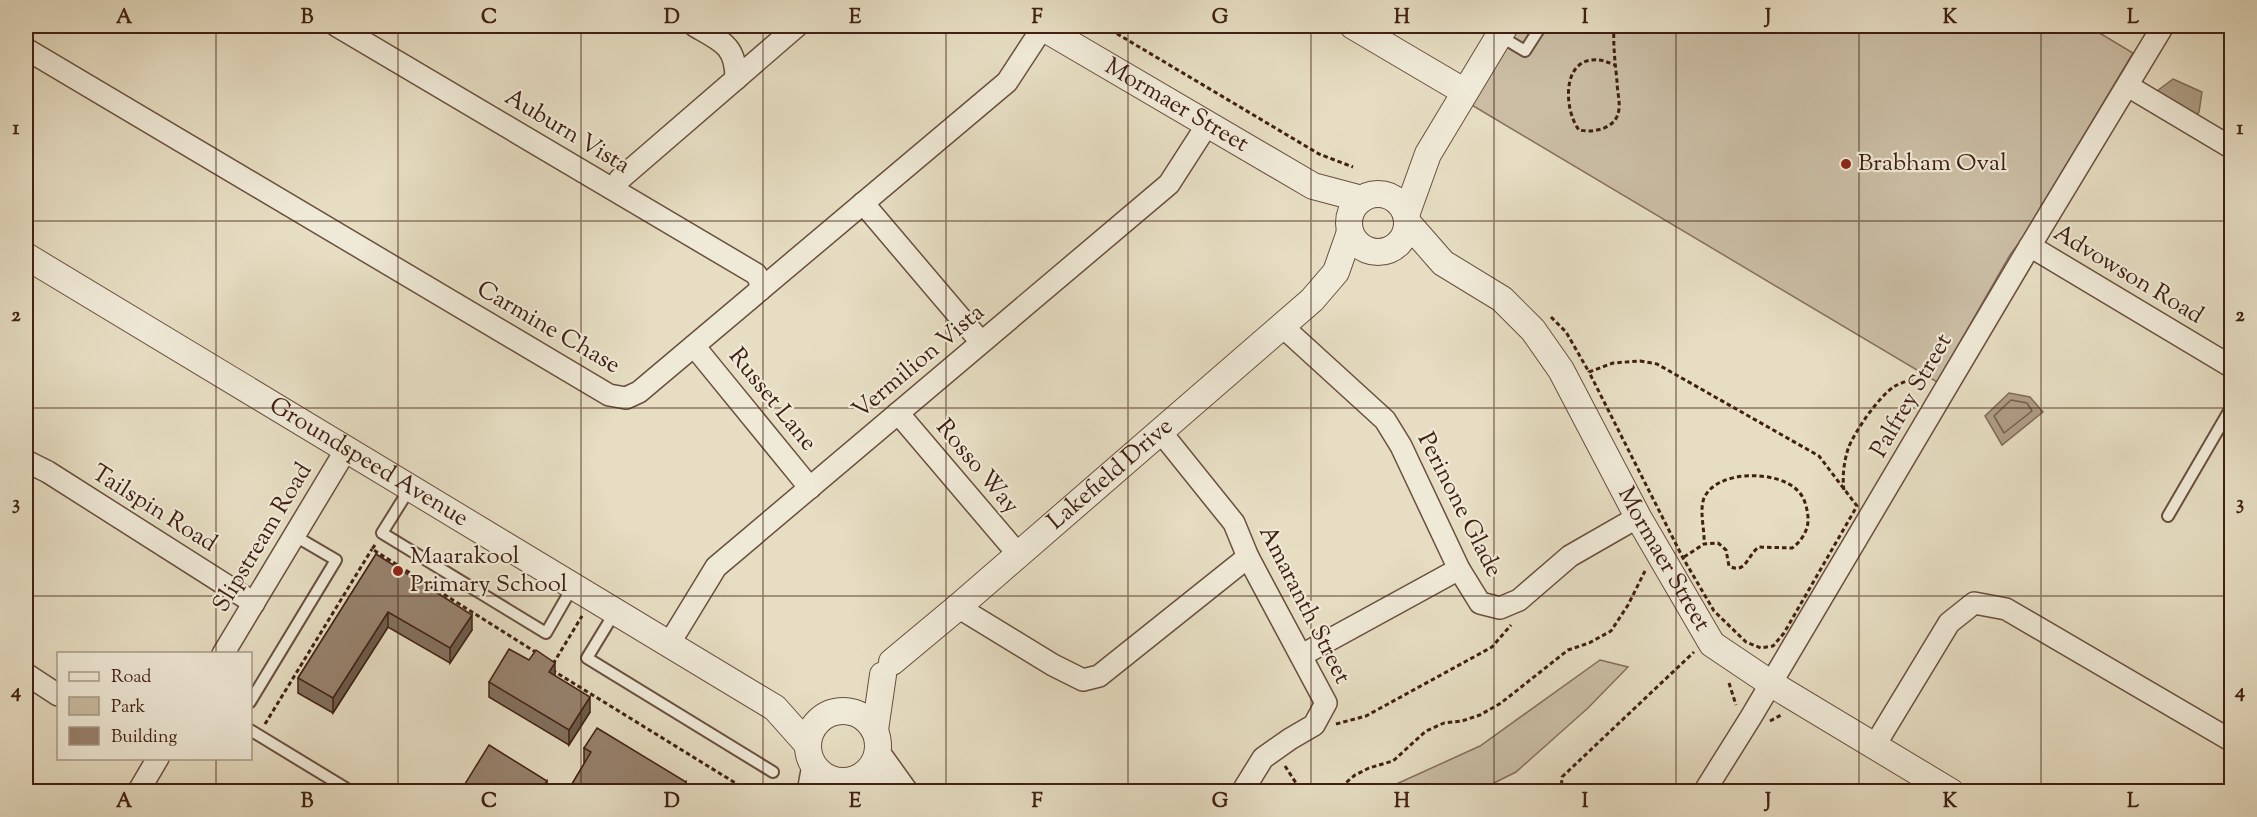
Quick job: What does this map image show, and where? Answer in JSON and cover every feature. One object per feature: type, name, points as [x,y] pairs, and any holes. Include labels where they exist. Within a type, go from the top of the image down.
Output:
[{"type":"street","name":"Auburn Vista","points":[[337,26],[756,274],[760,281],[760,290]]},
{"type":"street","points":[[695,26],[724,43],[732,52],[736,64],[735,79]]},
{"type":"street","points":[[614,189],[620,178],[797,26]]},
{"type":"street","name":"Mormaer Street","points":[[1041,26],[1313,186],[1349,228]]},
{"type":"street","name":"Carmine Chase","points":[[26,49],[609,395],[626,398],[639,392],[1007,82],[1041,26]]},
{"type":"street","name":"Palfrey Street","points":[[1704,792],[2128,86],[2161,26]]},
{"type":"street","points":[[1366,29],[1465,92]]},
{"type":"street","points":[[1428,154],[1372,197],[1352,209],[1349,228],[1358,245],[1382,251],[1403,238],[1428,154],[1502,30]]},
{"type":"street","points":[[2128,86],[2232,148]]},
{"type":"street","name":"Vermilion Vista","points":[[669,644],[716,567],[1169,184],[1208,124]]},
{"type":"street","name":"Mormaer Street","points":[[1313,186],[1372,197]]},
{"type":"street","points":[[1372,197],[1391,196],[1398,201],[1407,219]]},
{"type":"street","points":[[863,203],[981,342]]},
{"type":"street","name":"Mormaer Street","points":[[1407,219],[1443,263],[1502,299],[1533,330],[1561,370],[1638,517],[1712,644],[1770,683],[1948,791]]},
{"type":"street","name":"Lakefield Drive","points":[[837,712],[1312,300],[1336,272],[1349,228]]},
{"type":"street","name":"Advowson Road","points":[[2030,246],[2232,367]]},
{"type":"street","name":"Mormaer Street","points":[[1382,251],[1443,263]]},
{"type":"street","name":"Lakefield Drive","points":[[1336,272],[1382,251]]},
{"type":"street","name":"Groundspeed Avenue","points":[[26,256],[775,708],[811,755]]},
{"type":"street","name":"Perinone Glade","points":[[1283,327],[1385,420],[1401,446],[1459,569],[1480,603],[1500,608],[1519,600],[1570,556],[1638,517]]},
{"type":"street","name":"Russet Lane","points":[[694,346],[810,488]]},
{"type":"street","name":"Rosso Way","points":[[898,413],[1018,554]]},
{"type":"street","name":"Amaranth Street","points":[[1160,431],[1234,524],[1248,557],[1326,703],[1314,725],[1263,758],[1242,792]]},
{"type":"street","name":"Slipstream Road","points":[[224,652],[347,448]]},
{"type":"street","name":"Tailspin Road","points":[[26,461],[48,472],[254,603]]},
{"type":"street","points":[[958,607],[1083,680],[1100,676],[1248,557]]},
{"type":"street","points":[[1302,655],[1459,569]]},
{"type":"street","points":[[1875,745],[1948,623],[1974,603],[2006,609],[2232,741]]},
{"type":"street","points":[[842,784],[871,768],[887,669]]},
{"type":"street","points":[[26,674],[57,694]]},
{"type":"street","name":"Groundspeed Avenue","points":[[775,708],[837,712]]},
{"type":"street","points":[[808,792],[811,731],[817,721],[837,712],[862,716],[908,791]]},
{"type":"street","points":[[811,755],[822,775],[842,784],[908,791]]},
{"type":"street","points":[[138,792],[157,760]]},
{"type":"lane","points":[[1502,30],[1525,51],[1541,26]]},
{"type":"lane","points":[[2168,516],[2232,406]]},
{"type":"lane","points":[[410,488],[382,533],[546,633],[583,592]]},
{"type":"lane","points":[[252,699],[336,560],[295,536]]},
{"type":"lane","points":[[615,611],[587,658],[773,772]]},
{"type":"lane","points":[[255,732],[352,792]]},
{"type":"path","points":[[1104,26],[1319,154],[1353,167]]},
{"type":"path","points":[[1614,26],[1619,111],[1611,123],[1603,129],[1591,132],[1579,130],[1574,124],[1567,102],[1568,86],[1578,68],[1590,60],[1601,60],[1615,65]]},
{"type":"path","points":[[1549,315],[1566,332],[1683,558],[1714,611],[1746,642],[1761,648],[1773,646],[1784,633],[1857,506],[1844,492],[1819,456],[1658,364],[1640,361],[1613,363],[1588,372]]},
{"type":"path","points":[[1844,492],[1842,479],[1848,447],[1870,411],[1894,387],[1922,376],[1932,375]]},
{"type":"path","points":[[1683,558],[1704,544],[1718,543],[1726,550],[1727,561],[1733,569],[1741,568],[1760,547],[1792,548],[1807,529],[1806,505],[1797,490],[1780,480],[1762,477],[1731,478],[1715,484],[1704,498],[1702,506],[1704,544]]},
{"type":"path","points":[[255,732],[382,533]]},
{"type":"path","points":[[372,549],[543,657]]},
{"type":"path","points":[[1335,792],[1355,775],[1393,761],[1426,731],[1444,723],[1462,721],[1480,715],[1501,704],[1569,650],[1589,643],[1611,631],[1628,605],[1645,572],[1646,565]]},
{"type":"path","points":[[1645,572],[1650,582]]},
{"type":"path","points":[[583,592],[550,669],[750,792]]},
{"type":"path","points":[[1328,727],[1366,716],[1492,647],[1513,622]]},
{"type":"path","points":[[1561,792],[1562,777],[1696,650]]},
{"type":"path","points":[[1721,675],[1730,683],[1737,710]]},
{"type":"path","points":[[1285,765],[1296,783],[1307,792]]},
{"type":"green space","name":"Brabham Oval","points":[[1517,26],[2088,26],[2133,53],[2024,236],[2010,255],[1937,382],[1470,104]]},
{"type":"green space","points":[[1600,660],[1628,667],[1588,708],[1516,772],[1478,791],[1381,791],[1480,746]]},
{"type":"water","points":[[2173,79],[2202,92],[2199,112],[2189,126],[2162,112],[2157,91]]},
{"type":"water","points":[[2009,393],[2030,397],[2043,412],[2002,445],[1985,416]]},
{"type":"building","points":[[376,554],[472,615],[450,648],[388,612],[333,698],[298,678]]},
{"type":"building","points":[[509,649],[529,660],[536,650],[555,663],[549,672],[590,697],[569,730],[489,682]]},
{"type":"building","points":[[597,728],[686,782],[679,792],[584,792],[572,784],[591,752],[584,748]]},
{"type":"building","points":[[489,745],[547,781],[540,792],[460,792]]},
{"type":"place","name":"Brabham Oval","points":[[1846,164]]},
{"type":"place","name":"Maarakool Primary School","points":[[398,571]]}]
